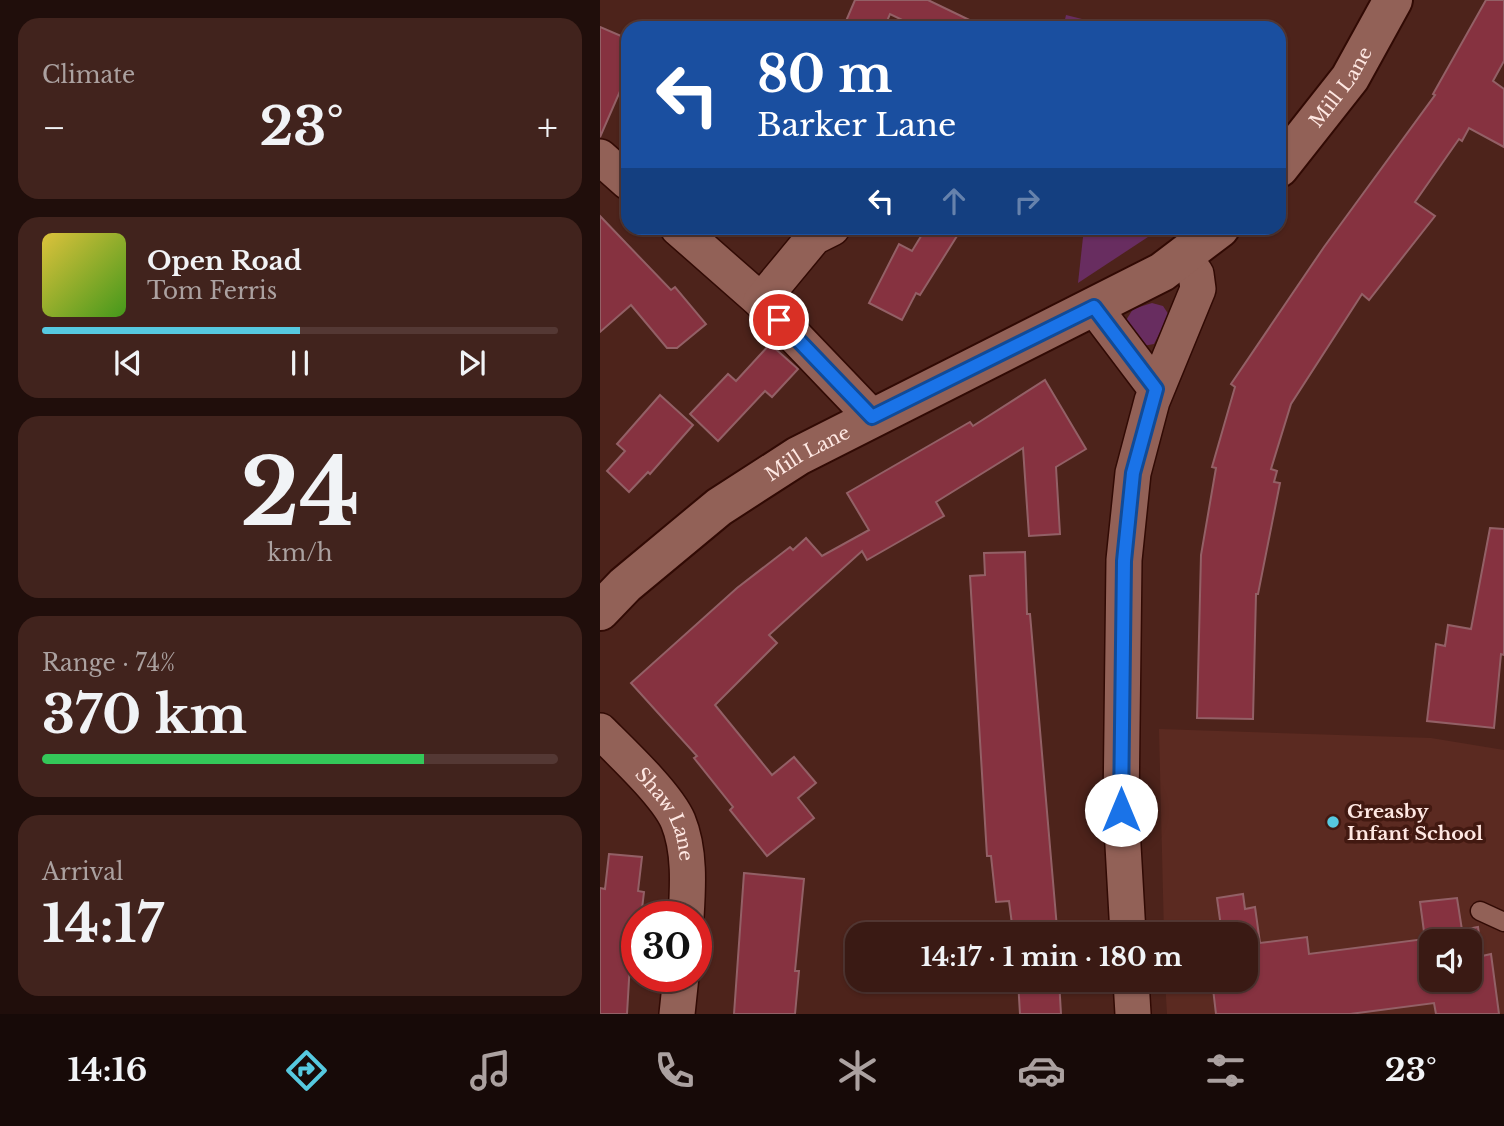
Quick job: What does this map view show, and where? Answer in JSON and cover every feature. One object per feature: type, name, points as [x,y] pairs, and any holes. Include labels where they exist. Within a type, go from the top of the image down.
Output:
[{"type":"street","name":"Mill Lane","points":[[1286,159],[1350,78],[1393,0]]},
{"type":"street","points":[[600,157],[621,176]]},
{"type":"street","points":[[686,235],[761,301],[872,417]]},
{"type":"street","points":[[761,301],[818,235]]},
{"type":"street","name":"Mill Lane","points":[[600,611],[625,585],[720,507],[798,456],[1162,272],[1211,235]]},
{"type":"street","points":[[1127,922],[1121,810],[1124,561],[1133,473],[1156,389],[1198,289],[1196,274],[1183,256]]},
{"type":"street","points":[[1094,307],[1156,389]]},
{"type":"street","name":"Shaw Lane","points":[[600,731],[637,768],[677,820],[686,858],[686,901]]},
{"type":"street","points":[[677,1014],[679,992]]},
{"type":"street","points":[[1132,992],[1133,1014]]},
{"type":"lane","points":[[1480,911],[1504,922]]},
{"type":"shaded area","points":[[1066,15],[1090,21],[1065,21]]},
{"type":"shaded area","points":[[1083,235],[1151,235],[1078,283]]},
{"type":"shaded area","points":[[1152,303],[1163,306],[1169,315],[1154,344],[1143,346],[1125,322],[1133,309]]},
{"type":"shaded area","name":"Greasby Infant School","points":[[1159,729],[1431,738],[1504,750],[1504,1014],[1167,1014],[1166,992],[1258,992],[1258,922],[1164,922]]},
{"type":"building","points":[[855,0],[928,0],[972,21],[904,21],[890,14],[887,21],[846,21]]},
{"type":"building","points":[[1486,0],[1504,0],[1504,61],[1493,81],[1504,89],[1504,147],[1469,128],[1462,141],[1459,139],[1415,202],[1435,216],[1369,300],[1362,294],[1291,404],[1271,469],[1277,471],[1274,482],[1280,483],[1256,594],[1253,719],[1197,718],[1201,555],[1216,468],[1212,467],[1235,387],[1231,384],[1324,247],[1435,95],[1433,94]]},
{"type":"building","points":[[600,27],[621,36],[621,89],[600,137]]},
{"type":"building","points":[[600,216],[671,290],[675,287],[706,324],[677,348],[667,348],[631,305],[600,332]]},
{"type":"building","points":[[922,235],[958,235],[920,295],[916,293],[902,320],[869,303],[899,244],[912,251]]},
{"type":"building","points":[[770,344],[798,369],[772,397],[765,391],[718,441],[690,414],[728,374],[736,381]]},
{"type":"building","points":[[1045,380],[1086,449],[1056,467],[1060,534],[1029,536],[1023,448],[936,502],[944,516],[867,560],[862,551],[769,635],[777,643],[715,705],[772,775],[794,757],[816,783],[798,798],[814,818],[767,856],[730,810],[733,807],[694,758],[697,756],[631,683],[737,588],[790,547],[793,550],[806,538],[822,556],[869,530],[847,493],[970,422],[973,426]]},
{"type":"building","points":[[660,395],[693,425],[650,474],[648,472],[629,492],[607,471],[625,451],[617,444]]},
{"type":"building","points":[[1490,528],[1504,529],[1504,655],[1501,654],[1494,728],[1427,721],[1436,644],[1445,646],[1448,625],[1471,629]]},
{"type":"building","points":[[1025,552],[1027,614],[1030,614],[1056,922],[1012,922],[1009,901],[996,902],[991,856],[987,856],[970,576],[985,575],[984,553]]},
{"type":"building","points":[[609,854],[642,857],[638,891],[644,892],[643,901],[621,901],[621,992],[628,992],[627,1014],[600,1014],[600,888],[605,889]]},
{"type":"building","points":[[744,873],[804,879],[795,971],[799,971],[795,1014],[734,1014]]},
{"type":"building","points":[[1243,894],[1245,909],[1255,907],[1257,922],[1220,922],[1217,898]]},
{"type":"building","points":[[1457,898],[1462,929],[1424,929],[1420,902]]},
{"type":"building","points":[[1258,929],[1260,943],[1307,937],[1309,954],[1419,940],[1419,992],[1482,992],[1482,956],[1491,954],[1499,1014],[1436,1014],[1434,1003],[1350,1014],[1216,1014],[1213,992],[1258,992]]},
{"type":"building","points":[[1019,992],[1060,992],[1061,1014],[1020,1014]]},
{"type":"place","name":"Greasby Infant School","points":[[1333,822]]},
{"type":"route","points":[[779,320],[872,417],[1094,307],[1156,389],[1133,473],[1124,561],[1121,810]]}]
